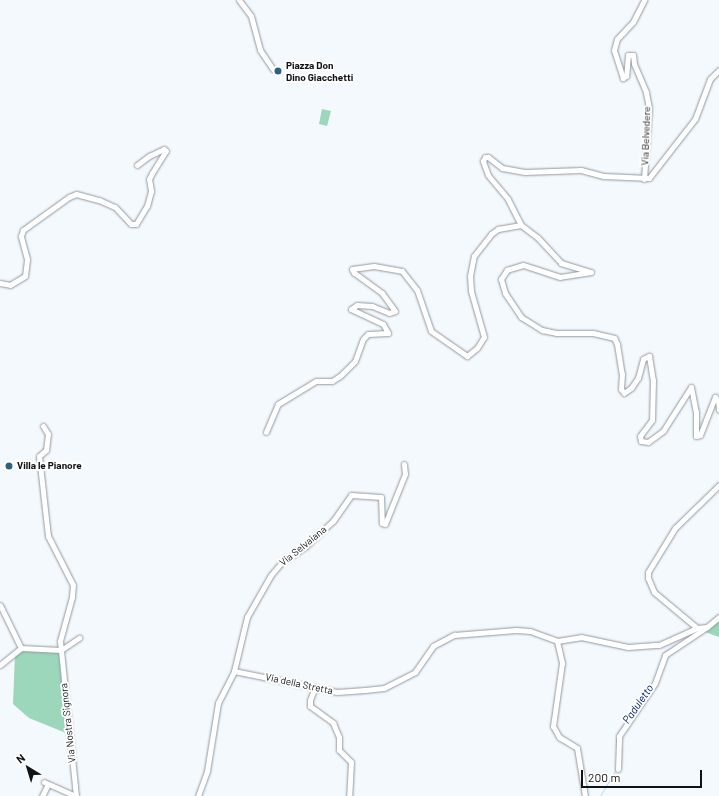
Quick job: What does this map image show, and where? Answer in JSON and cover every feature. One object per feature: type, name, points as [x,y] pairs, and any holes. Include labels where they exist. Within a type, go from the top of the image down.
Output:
[{"type":"street","points":[[239,0],[251,16],[260,50],[273,69]]},
{"type":"street","name":"Via Belvedere","points":[[644,0],[633,22],[617,39],[614,50],[619,74],[623,78],[626,76],[628,55],[633,56],[634,64],[646,92],[649,108],[644,180]]},
{"type":"street","name":"Via Belvedere","points":[[644,180],[655,172],[695,119],[710,79],[719,70]]},
{"type":"street","points":[[0,283],[10,285],[25,276],[27,259],[21,236],[23,230],[69,197],[76,194],[99,200],[115,207],[131,224],[136,224],[147,206],[151,191],[150,179],[152,173],[166,151],[164,149],[149,156],[137,165]]},
{"type":"street","points":[[644,180],[581,170],[525,172],[502,168],[488,156],[485,157],[483,161],[488,175],[508,199],[521,226],[538,238],[561,263],[591,272],[556,276],[523,265],[506,270],[501,279],[505,293],[521,317],[542,330],[593,333],[614,338],[617,344],[622,374],[621,389],[624,393],[631,388],[638,378],[643,359],[649,356],[653,380],[652,420],[640,436],[641,441],[648,442],[663,431],[691,386],[696,412],[696,436],[700,435],[714,397],[718,400],[719,410]]},
{"type":"street","points":[[266,432],[278,404],[316,381],[332,381],[340,376],[355,361],[363,339],[368,334],[388,334],[383,324],[351,309],[357,305],[389,313],[395,311],[382,293],[354,273],[352,269],[374,266],[402,272],[416,290],[431,331],[467,356],[477,348],[484,337],[471,291],[470,276],[474,256],[491,234],[498,229],[521,226]]},
{"type":"street","name":"Via Nostra Signora","points":[[43,426],[48,434],[46,450],[39,456],[48,536],[73,584],[72,597],[60,641],[75,796]]},
{"type":"street","name":"Via Selvaiana","points":[[234,671],[247,617],[275,570],[333,521],[351,495],[381,497],[382,523],[385,524],[405,474],[404,464]]},
{"type":"street","points":[[703,627],[654,592],[648,578],[648,572],[675,528],[719,485]]},
{"type":"street","points":[[0,605],[21,648]]},
{"type":"street","points":[[618,769],[619,736],[655,683],[665,655],[719,617]]},
{"type":"street","points":[[585,796],[577,748],[559,737],[553,726],[562,663],[557,641],[581,637],[618,646],[643,647],[664,643],[703,627]]},
{"type":"street","name":"Via della Stretta","points":[[234,671],[337,692],[384,688],[415,672],[433,646],[454,635],[516,630],[530,631],[557,641]]},
{"type":"street","points":[[0,665],[21,648],[61,650],[79,638]]},
{"type":"street","points":[[198,796],[207,771],[218,703],[234,671]]},
{"type":"street","points":[[315,687],[310,700],[310,706],[336,727],[339,750],[351,762],[349,796]]},
{"type":"street","points":[[42,796],[46,783],[75,796]]},
{"type":"green space","points":[[322,109],[331,111],[327,126],[319,124]]},
{"type":"green space","points":[[719,619],[719,637],[705,632]]},
{"type":"green space","points":[[21,649],[59,653],[66,733],[29,718],[13,704],[15,654]]},
{"type":"waterway","name":"Paduletto","points":[[663,653],[679,643]]},
{"type":"waterway","name":"Paduletto","points":[[617,734],[627,721]]},
{"type":"waterway","name":"Paduletto","points":[[616,739],[616,746]]},
{"type":"waterway","name":"Paduletto","points":[[600,796],[616,769]]},
{"type":"place","name":"Piazza Don Dino Giacchetti","points":[[278,71]]},
{"type":"place","name":"Villa le Pianore","points":[[9,466]]}]
